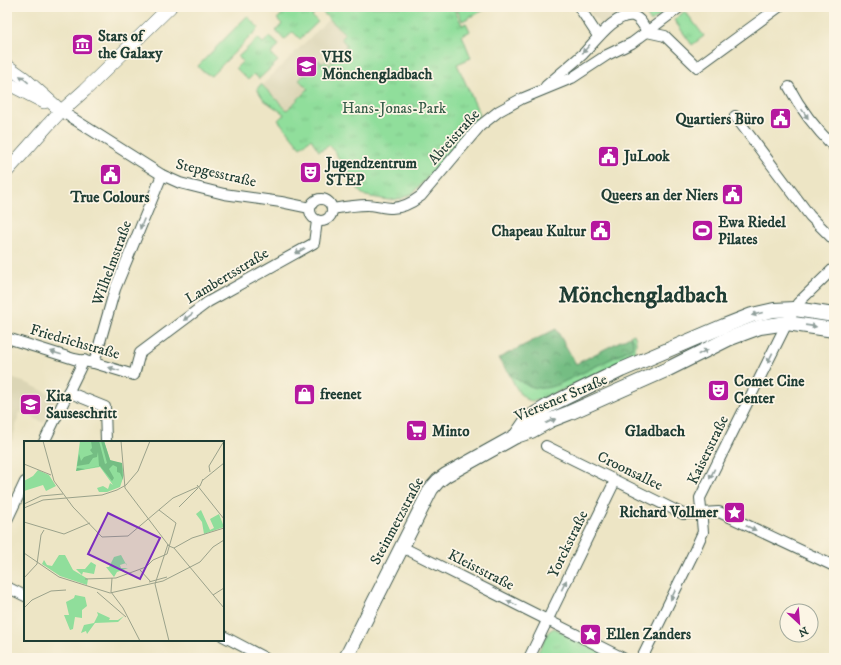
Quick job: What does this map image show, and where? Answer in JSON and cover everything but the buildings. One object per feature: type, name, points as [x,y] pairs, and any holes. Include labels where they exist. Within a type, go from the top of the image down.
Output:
[{"type":"main road","name":"Viersener Straße","points":[[516,436],[525,423],[545,408],[621,370],[700,335],[752,315],[774,310],[795,309],[834,315]]},
{"type":"main road","name":"Viersener Straße","points":[[516,436],[531,432],[551,420],[668,369],[728,339],[760,327],[787,323],[834,330]]},
{"type":"main road","name":"Steinmetzstraße","points":[[346,658],[431,490],[438,481],[464,464],[516,436]]},
{"type":"street","points":[[7,171],[61,111],[85,90],[170,7]]},
{"type":"street","points":[[579,7],[598,36]]},
{"type":"street","name":"Abteistraße","points":[[332,209],[368,205],[393,208],[403,206],[411,202],[421,196],[480,126],[499,111],[521,99],[572,78],[607,56],[632,43],[680,7]]},
{"type":"street","points":[[647,32],[665,36],[697,66],[779,7]]},
{"type":"street","name":"Abteistraße","points":[[541,90],[584,53],[598,36],[619,19],[627,16],[634,16],[640,20],[647,32]]},
{"type":"street","points":[[7,66],[24,78],[61,111]]},
{"type":"street","points":[[7,84],[61,111]]},
{"type":"street","points":[[789,87],[807,116],[834,147]]},
{"type":"street","name":"Stepgesstraße","points":[[61,111],[162,175],[180,183],[224,194],[281,202],[310,208]]},
{"type":"street","points":[[735,116],[810,216],[834,240]]},
{"type":"street","name":"Wilhelmstraße","points":[[94,363],[116,289],[162,175]]},
{"type":"street","points":[[321,199],[328,202],[332,209],[332,213],[328,219],[320,222],[313,219],[309,212],[314,202],[321,199]]},
{"type":"street","name":"Lambertsstraße","points":[[134,375],[140,353],[202,306],[314,243],[316,221]]},
{"type":"street","name":"Kaiserstraße","points":[[642,658],[703,532],[700,498],[798,303],[834,268]]},
{"type":"street","name":"Friedrichstraße","points":[[7,338],[74,359],[84,360],[134,375]]},
{"type":"street","points":[[44,441],[84,360]]},
{"type":"street","points":[[68,392],[105,407],[106,441]]},
{"type":"street","name":"Croonsallee","points":[[546,446],[683,514],[719,512],[834,566]]},
{"type":"street","name":"Yorckstraße","points":[[529,658],[615,481]]},
{"type":"street","points":[[7,520],[24,484]]},
{"type":"street","name":"Kleiststraße","points":[[402,547],[624,658]]},
{"type":"street","points":[[7,587],[24,596]]},
{"type":"street","points":[[224,637],[265,658]]},
{"type":"shaded area","points":[[586,7],[633,7],[602,27]]},
{"type":"shaded area","name":"VHS Mönchengladbach","points":[[329,19],[353,44],[283,113],[259,88]]},
{"type":"shaded area","name":"Kita Sauseschritt","points":[[7,377],[27,383],[56,397],[44,423],[20,412],[12,441],[7,439]]},
{"type":"green space","points":[[289,7],[312,7],[316,11],[312,16],[318,22],[300,39],[293,32],[284,40],[276,31],[282,24],[277,19]]},
{"type":"green space","name":"Hans-Jonas-Park","points":[[317,7],[453,7],[462,25],[466,23],[470,31],[462,35],[471,58],[457,64],[479,113],[474,125],[437,167],[413,193],[401,199],[388,200],[366,196],[361,193],[330,145],[319,151],[311,139],[300,147],[278,120],[284,114],[264,100],[257,89],[261,84],[287,110],[308,89],[299,80],[319,60],[322,64],[325,61],[329,65],[347,46],[341,38],[345,34]]},
{"type":"green space","points":[[456,7],[490,7],[462,21]]},
{"type":"green space","points":[[645,7],[670,7],[651,22],[645,12]]},
{"type":"green space","points":[[685,11],[704,36],[692,45],[674,20]]},
{"type":"green space","points":[[247,16],[259,28],[211,76],[201,70],[198,66]]},
{"type":"green space","points":[[270,37],[279,45],[271,54],[278,61],[259,79],[254,74],[248,80],[236,68],[243,61],[238,57],[258,38],[263,43]]},
{"type":"green space","points":[[556,329],[576,364],[630,336],[633,341],[633,347],[614,358],[561,383],[545,388],[529,386],[523,383],[507,371],[503,366],[499,358]]},
{"type":"green space","points":[[634,334],[636,348],[628,360],[540,400],[533,401],[524,397],[518,390],[508,372],[523,383],[541,388],[615,357],[632,347],[633,341],[630,336]]},
{"type":"green space","points":[[554,628],[615,658],[535,658],[549,631]]},
{"type":"place","name":"Stars of the Galaxy","points":[[83,45]]},
{"type":"place","name":"VHS Mönchengladbach","points":[[306,66]]},
{"type":"place","name":"Quartiers Büro","points":[[780,119]]},
{"type":"place","name":"JuLook","points":[[608,156]]},
{"type":"place","name":"Jugendzentrum STEP","points":[[310,172]]},
{"type":"place","name":"True Colours","points":[[110,174]]},
{"type":"place","name":"Queers an der Niers","points":[[733,195]]},
{"type":"place","name":"Chapeau Kultur","points":[[601,231]]},
{"type":"place","name":"Ewa Riedel Pilates","points":[[702,231]]},
{"type":"place","name":"Comet Cine Center","points":[[718,390]]},
{"type":"place","name":"freenet","points":[[304,394]]},
{"type":"place","name":"Kita Sauseschritt","points":[[30,405]]},
{"type":"place","name":"Minto","points":[[417,431]]},
{"type":"place","name":"Richard Vollmer","points":[[734,512]]},
{"type":"place","name":"Ellen Zanders","points":[[590,634]]},
{"type":"district","name":"Mönchengladbach","points":[[643,295]]},
{"type":"district","name":"Gladbach","points":[[655,431]]}]
